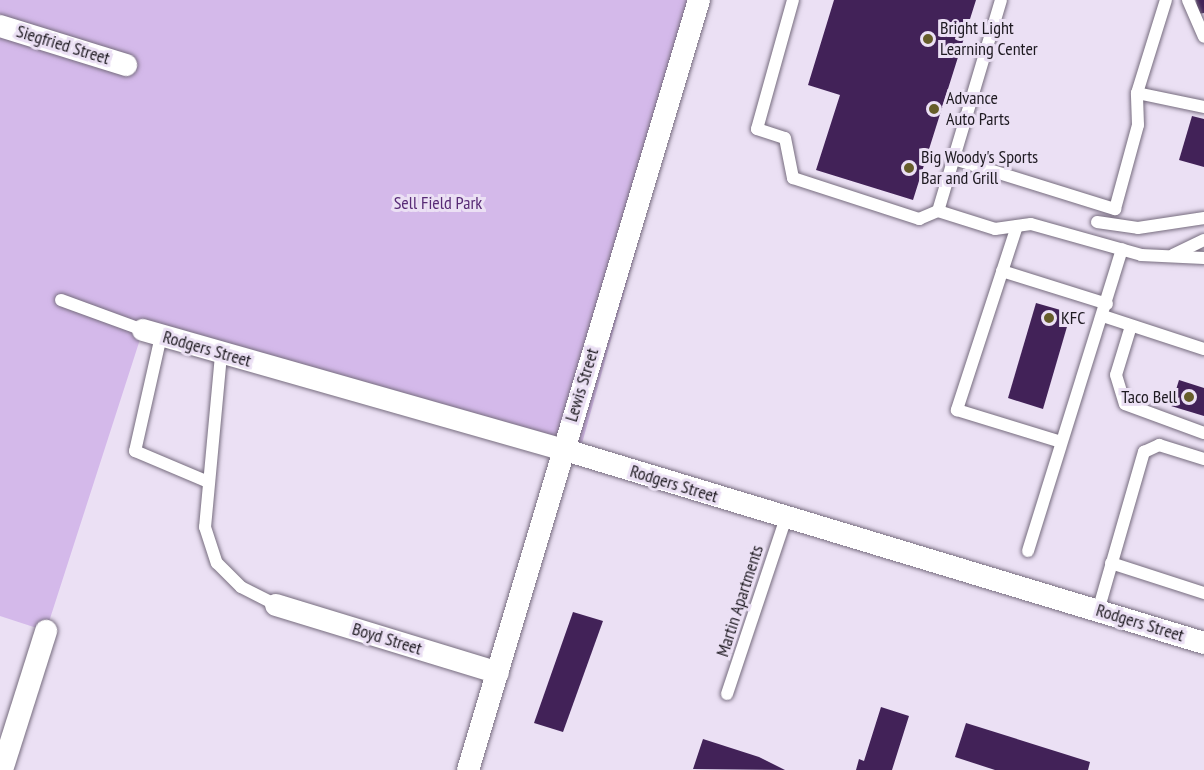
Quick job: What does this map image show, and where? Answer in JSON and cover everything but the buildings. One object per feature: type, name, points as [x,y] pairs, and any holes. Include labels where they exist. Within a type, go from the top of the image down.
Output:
[{"type":"street","name":"Lewis Street","points":[[468,770],[562,449],[699,0]]},
{"type":"street","name":"Siegfried Street","points":[[0,26],[126,65]]},
{"type":"street","name":"Rodgers Street","points":[[152,333],[221,356],[562,449],[1204,643]]},
{"type":"street","name":"Boyd Street","points":[[276,605],[498,673]]},
{"type":"street","points":[[2,770],[46,631]]},
{"type":"lane","points":[[793,0],[757,129],[785,138],[794,178],[919,219],[938,211],[995,229],[1031,224],[1122,249],[1200,260]]},
{"type":"lane","points":[[938,211],[1001,0]]},
{"type":"lane","points":[[954,159],[1115,209],[1128,175],[1138,124],[1137,93],[1166,0]]},
{"type":"lane","points":[[1188,0],[1204,37]]},
{"type":"lane","points":[[1137,93],[1204,107]]},
{"type":"lane","points":[[1092,241],[1104,206]]},
{"type":"lane","points":[[1097,222],[1138,228],[1204,218]]},
{"type":"lane","points":[[1017,226],[957,410],[1061,442]]},
{"type":"lane","points":[[1173,255],[1189,243],[1204,239]]},
{"type":"lane","points":[[1028,551],[1105,310],[1122,249]]},
{"type":"lane","points":[[1002,271],[1105,310],[1131,326],[1204,349]]},
{"type":"lane","points":[[61,300],[152,333],[135,451],[206,481]]},
{"type":"lane","points":[[1131,326],[1116,375],[1125,404],[1204,433]]},
{"type":"lane","points":[[221,356],[206,481],[205,527],[217,563],[241,587],[276,605]]},
{"type":"lane","points":[[1098,611],[1144,452],[1159,445],[1204,459]]},
{"type":"lane","name":"Martin Apartments","points":[[727,694],[786,518]]},
{"type":"lane","points":[[1111,563],[1204,592]]},
{"type":"green space","name":"Sell Field Park","points":[[0,0],[706,0],[579,454],[143,330],[46,631],[0,616]]},
{"type":"place","name":"Bright Light Learning Center","points":[[928,39]]},
{"type":"place","name":"Advance Auto Parts","points":[[934,109]]},
{"type":"place","name":"Big Woody's Sports Bar and Grill","points":[[909,168]]},
{"type":"place","name":"KFC","points":[[1049,318]]},
{"type":"place","name":"Taco Bell","points":[[1189,397]]}]
